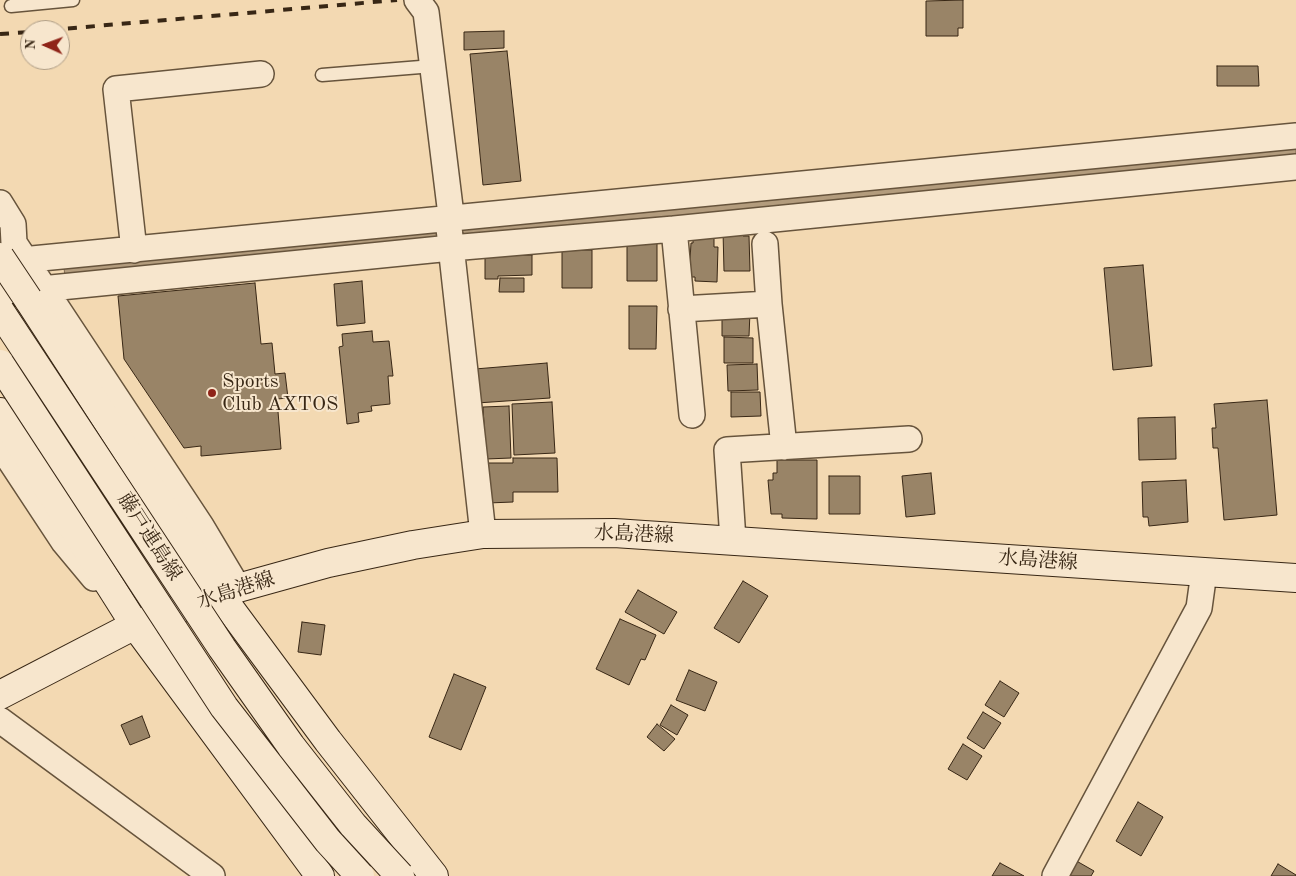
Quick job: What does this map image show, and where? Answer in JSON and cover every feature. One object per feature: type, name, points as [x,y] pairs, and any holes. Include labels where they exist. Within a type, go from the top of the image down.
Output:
[{"type":"main road","points":[[13,258],[229,592],[328,741],[434,876]]},
{"type":"main road","name":"藤戸連島線","points":[[0,311],[222,648],[286,738],[353,825],[400,876]]},
{"type":"main road","name":"藤戸連島線","points":[[0,364],[224,707],[328,841],[360,876]]},
{"type":"main road","points":[[0,412],[135,625],[312,873]]},
{"type":"main road","name":"水島港線","points":[[0,695],[135,625],[229,592],[328,563],[413,545],[483,534],[614,533],[1296,578]]},
{"type":"street","points":[[417,0],[426,12],[433,66],[450,207],[450,234],[483,534]]},
{"type":"street","points":[[134,250],[116,89],[261,74]]},
{"type":"street","points":[[0,293],[36,294],[450,234],[1296,136]]},
{"type":"street","points":[[0,262],[13,258],[134,250],[450,234],[674,229],[1296,167]]},
{"type":"street","points":[[0,203],[13,224],[13,258]]},
{"type":"street","points":[[674,229],[692,415]]},
{"type":"street","points":[[765,244],[769,304],[784,447]]},
{"type":"street","points":[[682,310],[769,304]]},
{"type":"street","points":[[733,540],[727,450],[909,440]]},
{"type":"street","points":[[0,445],[64,542],[135,625]]},
{"type":"street","points":[[1055,876],[1199,608],[1204,572]]},
{"type":"street","points":[[0,720],[212,876]]},
{"type":"lane","points":[[11,6],[73,0]]},
{"type":"lane","points":[[322,75],[433,66]]},
{"type":"shaded area","points":[[1296,148],[1296,157],[65,277],[64,268]]},
{"type":"building","points":[[963,0],[963,28],[958,28],[958,36],[926,36],[926,1]]},
{"type":"building","points":[[504,31],[504,48],[464,50],[464,32]]},
{"type":"building","points":[[507,51],[521,181],[483,185],[470,54]]},
{"type":"building","points":[[1217,66],[1258,66],[1259,86],[1217,86]]},
{"type":"building","points":[[743,230],[743,236],[749,236],[750,271],[724,271],[723,231]]},
{"type":"building","points":[[693,233],[714,234],[714,247],[718,247],[717,282],[695,281],[695,277],[689,277]]},
{"type":"building","points":[[627,241],[657,241],[657,281],[627,281]]},
{"type":"building","points":[[562,250],[592,250],[592,288],[562,288]]},
{"type":"building","points":[[532,255],[532,275],[498,276],[498,279],[485,279],[485,256]]},
{"type":"building","points":[[1143,265],[1152,366],[1113,370],[1104,268]]},
{"type":"building","points":[[500,278],[524,278],[524,292],[499,292]]},
{"type":"building","points":[[362,281],[365,323],[337,326],[334,284]]},
{"type":"building","points":[[255,283],[261,344],[272,343],[275,374],[285,373],[288,398],[277,399],[281,449],[201,456],[201,446],[184,448],[124,359],[118,296]]},
{"type":"building","points":[[629,306],[657,306],[656,349],[629,349]]},
{"type":"building","points":[[722,311],[750,312],[749,336],[722,336]]},
{"type":"building","points":[[372,331],[373,342],[389,341],[393,376],[388,376],[390,404],[371,406],[372,411],[358,413],[359,422],[347,424],[339,347],[343,346],[342,334]]},
{"type":"building","points":[[724,337],[753,338],[753,363],[724,363]]},
{"type":"building","points":[[547,363],[550,398],[477,403],[475,369]]},
{"type":"building","points":[[757,364],[758,390],[728,391],[727,365]]},
{"type":"building","points":[[731,392],[760,392],[761,416],[731,417]]},
{"type":"building","points":[[1267,400],[1277,515],[1224,520],[1218,448],[1213,448],[1212,428],[1216,428],[1214,404]]},
{"type":"building","points":[[552,402],[555,453],[514,455],[512,404]]},
{"type":"building","points":[[509,406],[511,458],[486,459],[483,407]]},
{"type":"building","points":[[1175,417],[1176,459],[1139,460],[1138,418]]},
{"type":"building","points":[[513,458],[557,458],[558,492],[513,492],[513,502],[488,503],[487,463],[513,463]]},
{"type":"building","points":[[777,460],[817,460],[817,519],[782,518],[782,514],[771,514],[768,480],[773,480],[773,473],[777,473]]},
{"type":"building","points":[[931,473],[935,514],[906,517],[902,476]]},
{"type":"building","points":[[829,476],[860,476],[860,514],[829,514]]},
{"type":"building","points":[[1186,480],[1188,522],[1149,526],[1148,517],[1143,517],[1142,482]]},
{"type":"building","points":[[743,581],[768,596],[739,643],[714,628]]},
{"type":"building","points":[[638,590],[677,612],[664,634],[625,612]]},
{"type":"building","points":[[620,619],[656,635],[645,660],[641,659],[629,685],[596,669]]},
{"type":"building","points":[[302,622],[325,625],[321,655],[298,652]]},
{"type":"building","points":[[689,670],[717,682],[705,711],[676,700]]},
{"type":"building","points":[[454,674],[486,687],[461,750],[429,737]]},
{"type":"building","points":[[1000,681],[1019,693],[1004,717],[985,705]]},
{"type":"building","points":[[671,705],[688,715],[677,735],[660,725]]},
{"type":"building","points":[[983,712],[1001,723],[984,749],[967,738]]},
{"type":"building","points":[[142,716],[150,737],[130,745],[121,725]]},
{"type":"building","points":[[657,724],[675,739],[664,751],[647,737]]},
{"type":"building","points":[[963,744],[982,756],[967,780],[948,769]]},
{"type":"building","points":[[1138,802],[1163,817],[1141,856],[1116,841]]},
{"type":"building","points":[[1073,859],[1094,871],[1091,876],[1064,876]]},
{"type":"building","points":[[1000,863],[1024,876],[992,876]]},
{"type":"building","points":[[1278,864],[1296,875],[1296,876],[1271,876]]},
{"type":"railway","points":[[70,28],[397,0]]},
{"type":"railway","points":[[0,34],[20,33]]},
{"type":"place","name":"Sports Club AXTOS","points":[[212,393]]}]
